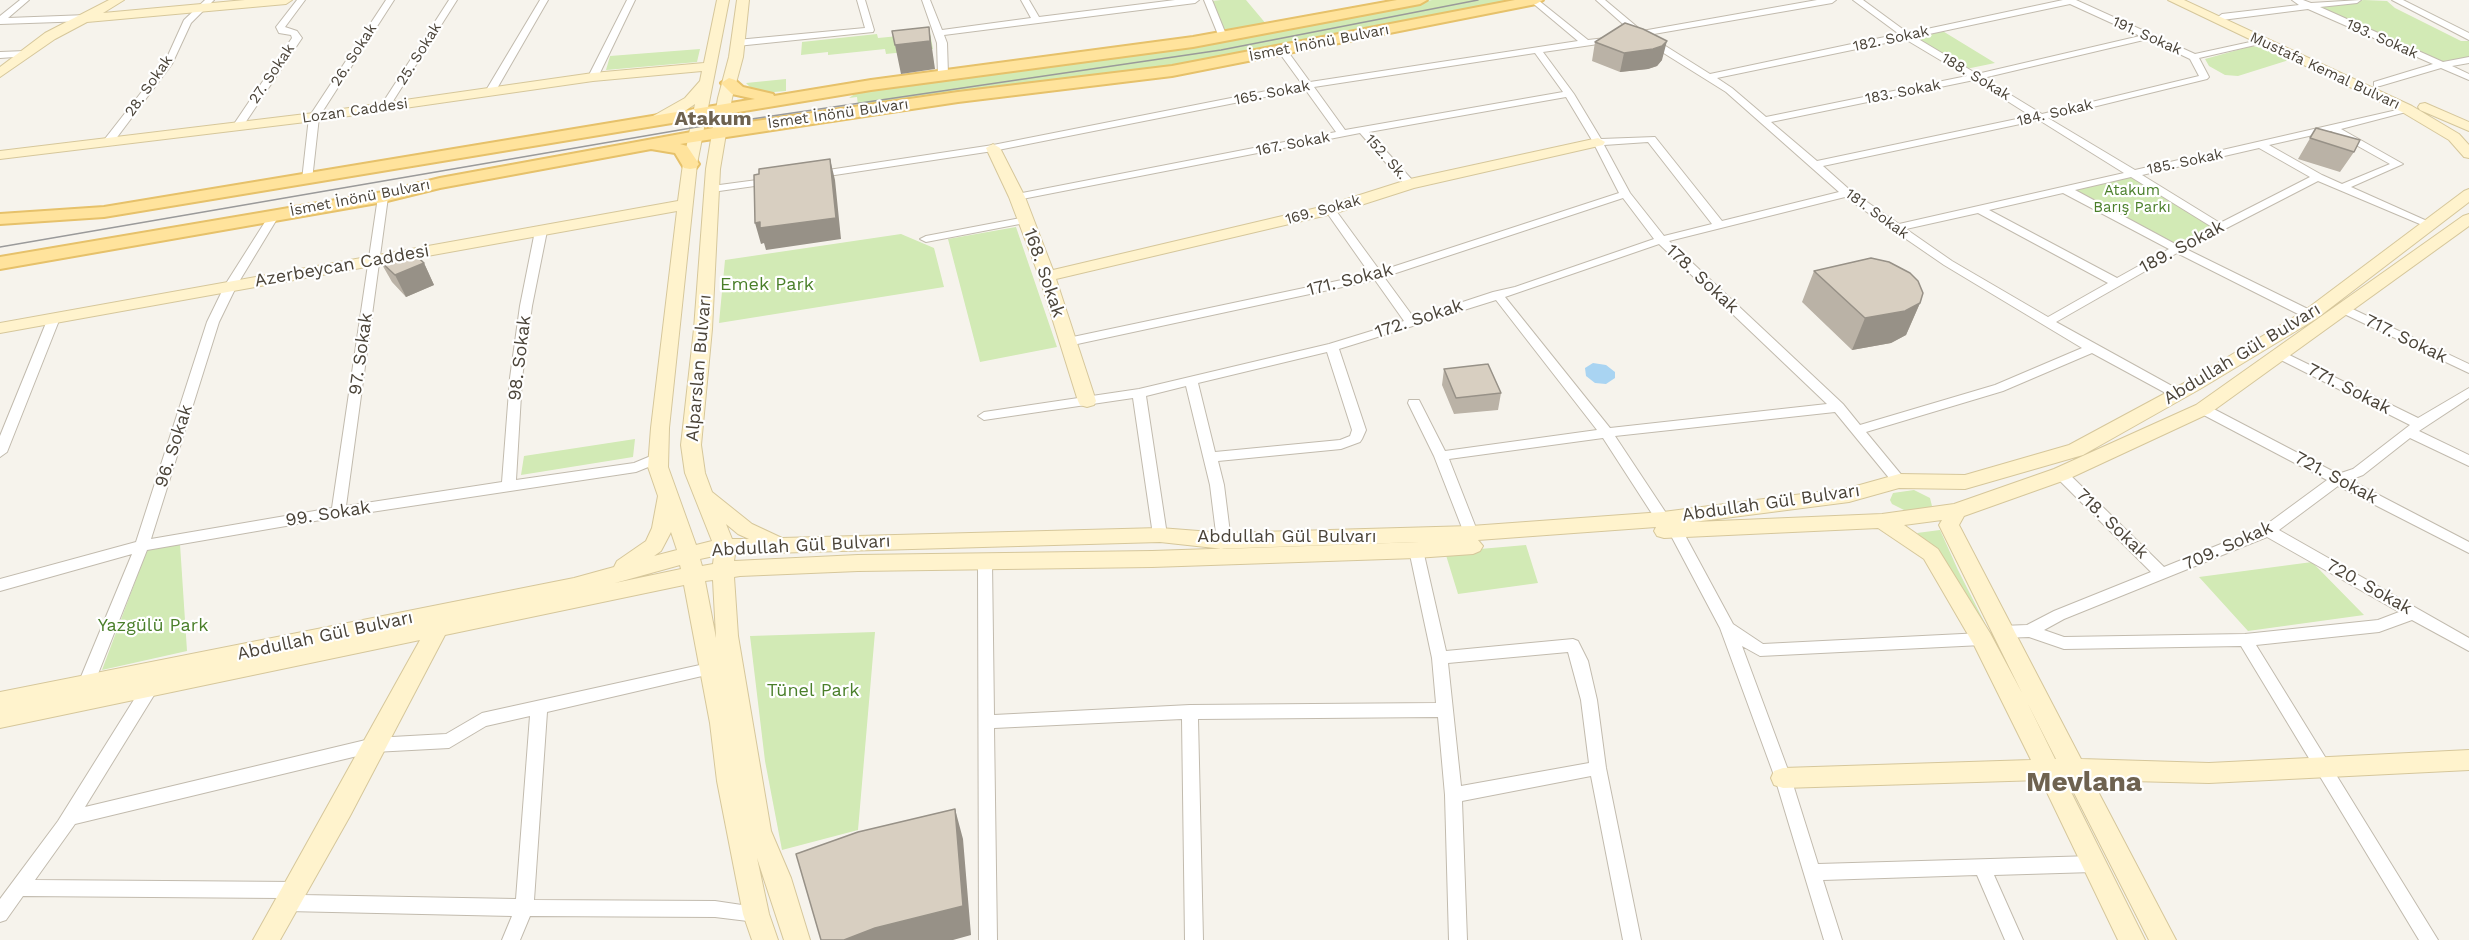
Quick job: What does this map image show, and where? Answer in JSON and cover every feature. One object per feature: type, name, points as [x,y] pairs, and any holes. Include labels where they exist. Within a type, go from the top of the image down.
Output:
[{"type":"main road","points":[[0,74],[50,36],[118,0]]},
{"type":"main road","points":[[87,18],[286,0]]},
{"type":"main road","name":"Alparslan Bulvarı","points":[[723,0],[699,113],[684,206],[658,467],[691,565],[709,669],[722,723],[729,781],[756,914],[765,940]]},
{"type":"main road","name":"Alparslan Bulvarı","points":[[743,0],[737,44],[719,132],[712,189],[703,329],[691,445],[700,491],[725,547],[723,570],[728,636],[759,831],[778,878],[798,940]]},
{"type":"main road","name":"İsmet İnönü Bulvarı","points":[[0,219],[104,212],[723,109],[943,75],[1223,37],[1420,0]]},
{"type":"main road","name":"İsmet İnönü Bulvarı","points":[[0,262],[383,197],[440,183],[719,132],[958,97],[1172,70],[1283,51],[1535,0]]},
{"type":"main road","name":"Mustafa Kemal Bulvarı","points":[[2174,0],[2407,109],[2454,137],[2469,154]]},
{"type":"main road","name":"Mustafa Kemal Bulvarı","points":[[2186,0],[2469,127]]},
{"type":"main road","points":[[653,120],[674,112],[690,101],[708,74]]},
{"type":"main road","name":"Lozan Caddesi","points":[[0,155],[314,117],[593,77],[708,74]]},
{"type":"main road","points":[[729,83],[738,91],[749,94],[780,98],[805,97]]},
{"type":"main road","name":"169. Sokak","points":[[1047,276],[1330,210],[1410,183],[1598,142]]},
{"type":"main road","points":[[638,148],[664,146],[676,148],[684,152],[690,164]]},
{"type":"main road","name":"168. Sokak","points":[[993,148],[1026,220],[1088,401]]},
{"type":"main road","name":"Abdullah Gül Bulvarı","points":[[0,701],[574,586],[691,565],[723,570],[858,563],[1164,559],[1416,550],[1669,524],[1849,495],[1899,481],[1965,482],[2076,450],[2177,394],[2310,315],[2469,194]]},
{"type":"main road","name":"Azerbeycan Caddesi","points":[[0,328],[684,206]]},
{"type":"main road","name":"Abdullah Gül Bulvarı","points":[[0,718],[437,629],[691,565],[725,547],[1160,535],[1224,541],[1669,524],[1882,520],[1958,512],[1979,502],[2061,474],[2203,409],[2469,219]]},
{"type":"main road","points":[[700,491],[745,529],[763,538],[788,544]]},
{"type":"main road","points":[[574,586],[613,573],[634,562],[654,546],[662,528],[668,495]]},
{"type":"main road","points":[[1958,512],[1949,525],[2016,703],[2132,940]]},
{"type":"main road","points":[[1882,520],[1931,554],[1992,635],[2074,770],[2163,940]]},
{"type":"main road","points":[[266,940],[437,629]]},
{"type":"main road","points":[[1783,778],[2074,770],[2209,773],[2469,760]]},
{"type":"street","points":[[0,20],[25,0]]},
{"type":"street","name":"28. Sokak","points":[[108,142],[169,62],[187,22],[210,0]]},
{"type":"street","name":"27. Sokak","points":[[237,127],[297,38],[294,33],[282,31],[280,27],[301,0]]},
{"type":"street","name":"26. Sokak","points":[[307,180],[314,117],[390,0]]},
{"type":"street","name":"25. Sokak","points":[[385,107],[453,0]]},
{"type":"street","points":[[490,92],[544,0]]},
{"type":"street","points":[[593,77],[631,0]]},
{"type":"street","points":[[737,44],[870,30],[864,0]]},
{"type":"street","points":[[926,0],[939,33],[943,75]]},
{"type":"street","points":[[1025,0],[1036,21]]},
{"type":"street","points":[[1122,0],[1128,10]]},
{"type":"street","points":[[939,33],[1195,0]]},
{"type":"street","points":[[1208,0],[1223,37]]},
{"type":"street","points":[[1535,0],[1586,43]]},
{"type":"street","name":"181. Sokak","points":[[1600,0],[1640,34],[1710,77],[1764,120],[1847,193],[1947,263],[2092,348],[2177,394]]},
{"type":"street","name":"165. Sokak","points":[[804,176],[993,148],[1309,85],[1538,51],[1832,0]]},
{"type":"street","name":"188. Sokak","points":[[1857,0],[1906,35],[2220,227]]},
{"type":"street","name":"193. Sokak","points":[[2296,0],[2469,77]]},
{"type":"street","points":[[2222,17],[2357,0]]},
{"type":"street","points":[[2396,0],[2469,37]]},
{"type":"street","name":"182. Sokak","points":[[1710,77],[2070,1]]},
{"type":"street","name":"191. Sokak","points":[[2070,1],[2194,57]]},
{"type":"street","points":[[0,20],[87,18]]},
{"type":"street","name":"183. Sokak","points":[[1764,120],[1977,77],[2146,37]]},
{"type":"street","points":[[2194,57],[2261,41]]},
{"type":"street","name":"152. Sk.","points":[[1283,51],[1343,134]]},
{"type":"street","name":"178. Sokak","points":[[1538,51],[1569,94],[1598,142],[1625,194],[1661,240],[1838,407],[1899,481]]},
{"type":"street","points":[[0,55],[26,54]]},
{"type":"street","name":"184. Sokak","points":[[1815,165],[2040,117],[2204,77],[2194,57]]},
{"type":"street","points":[[2377,84],[2440,65],[2469,60]]},
{"type":"street","name":"167. Sokak","points":[[1017,197],[1362,130],[1569,94]]},
{"type":"street","name":"185. Sokak","points":[[1897,228],[2261,145],[2407,109]]},
{"type":"street","points":[[2332,128],[2398,164],[2342,188]]},
{"type":"street","name":"152. Sk.","points":[[1362,130],[1410,183]]},
{"type":"street","points":[[1598,142],[1651,139],[1719,225]]},
{"type":"street","points":[[2261,145],[2318,177],[2431,225]]},
{"type":"street","name":"189. Sokak","points":[[2049,321],[2177,249],[2318,177]]},
{"type":"street","points":[[712,189],[781,180]]},
{"type":"street","points":[[2067,190],[2177,249],[2310,315]]},
{"type":"street","name":"172. Sokak","points":[[984,416],[1139,393],[1332,347],[1661,240],[1847,193]]},
{"type":"street","name":"171. Sokak","points":[[1068,342],[1376,276],[1625,194]]},
{"type":"street","name":"97. Sokak","points":[[338,512],[383,197]]},
{"type":"street","points":[[1330,210],[1411,322]]},
{"type":"street","points":[[1981,210],[2118,283]]},
{"type":"street","name":"96. Sokak","points":[[86,684],[142,546],[213,322],[231,285],[275,214]]},
{"type":"street","points":[[926,239],[1026,220]]},
{"type":"street","name":"98. Sokak","points":[[509,487],[516,382],[526,306],[541,231]]},
{"type":"street","points":[[1497,294],[1607,434],[1669,524],[1728,628],[1783,778],[1833,940]]},
{"type":"street","name":"717. Sokak","points":[[2344,309],[2469,369]]},
{"type":"street","points":[[0,452],[54,318]]},
{"type":"street","points":[[1210,457],[1341,444],[1355,439],[1359,430],[1332,347]]},
{"type":"street","points":[[1859,430],[1999,388],[2092,348]]},
{"type":"street","name":"771. Sokak","points":[[2280,354],[2469,461]]},
{"type":"street","points":[[1191,380],[1216,485],[1224,541]]},
{"type":"street","name":"709. Sokak","points":[[2029,631],[2059,615],[2268,531],[2338,479],[2358,472],[2414,428],[2469,392]]},
{"type":"street","points":[[1139,393],[1160,535]]},
{"type":"street","points":[[1414,403],[1441,456],[1471,533]]},
{"type":"street","points":[[1441,456],[1838,407]]},
{"type":"street","name":"721. Sokak","points":[[2203,409],[2469,548]]},
{"type":"street","name":"99. Sokak","points":[[0,585],[142,546],[338,512],[636,467],[658,458]]},
{"type":"street","name":"718. Sokak","points":[[2061,474],[2162,574]]},
{"type":"street","name":"720. Sokak","points":[[2268,531],[2469,645]]},
{"type":"street","points":[[1416,550],[1440,658],[1443,710],[1453,795],[1458,940]]},
{"type":"street","points":[[985,562],[988,940]]},
{"type":"street","points":[[1728,628],[1760,650],[2029,631],[2064,643],[2245,640],[2379,626],[2414,613]]},
{"type":"street","points":[[2245,640],[2429,940]]},
{"type":"street","points":[[1440,658],[1573,645],[1580,661],[1589,700],[1598,768],[1632,940]]},
{"type":"street","points":[[69,818],[374,745],[449,741],[482,720],[709,669]]},
{"type":"street","points":[[0,914],[69,818],[151,687]]},
{"type":"street","points":[[511,940],[524,908],[539,706]]},
{"type":"street","points":[[987,722],[1190,712],[1443,710]]},
{"type":"street","points":[[1190,712],[1194,940]]},
{"type":"street","points":[[1453,795],[1598,768]]},
{"type":"street","points":[[1812,872],[2093,864]]},
{"type":"street","points":[[1982,867],[2013,940]]},
{"type":"street","points":[[19,888],[291,896],[524,908],[715,909],[756,914]]},
{"type":"green space","points":[[1246,0],[1267,25],[1225,31],[1212,1]]},
{"type":"green space","points":[[1432,0],[1510,0],[1207,61],[746,123],[747,121],[858,105],[857,97],[849,98],[862,89],[1307,24]]},
{"type":"green space","points":[[2364,0],[2387,1],[2395,8],[2461,41],[2469,41],[2469,57],[2439,62],[2314,7]]},
{"type":"green space","points":[[1941,30],[1995,63],[1966,69],[1912,36]]},
{"type":"green space","points":[[930,33],[933,49],[886,54],[885,49],[828,55],[828,52],[801,55],[802,42],[877,34],[878,38]]},
{"type":"green space","points":[[2252,46],[2289,60],[2238,76],[2225,75],[2209,66],[2205,59]]},
{"type":"green space","points":[[700,49],[697,62],[606,70],[610,56]]},
{"type":"green space","points":[[786,79],[786,91],[762,93],[753,90],[746,83]]},
{"type":"green space","name":"Atakum Barış Parkı","points":[[2131,174],[2220,227],[2177,249],[2067,190]]},
{"type":"green space","points":[[1016,227],[1057,347],[980,362],[948,239]]},
{"type":"green space","name":"Emek Park","points":[[901,234],[934,248],[944,287],[719,323],[725,260]]},
{"type":"green space","points":[[635,439],[633,457],[521,475],[524,456]]},
{"type":"green space","points":[[1914,490],[1930,498],[1932,506],[1929,509],[1908,512],[1892,504],[1890,500],[1893,493]]},
{"type":"green space","points":[[1940,530],[2055,762],[1960,584],[1943,559],[1917,533]]},
{"type":"green space","name":"Yazgülü Park","points":[[180,544],[187,651],[102,670],[147,550]]},
{"type":"green space","points":[[1526,545],[1538,583],[1458,594],[1445,552]]},
{"type":"green space","points":[[2312,562],[2364,615],[2248,631],[2199,577]]},
{"type":"green space","name":"Tünel Park","points":[[875,632],[858,830],[782,850],[765,761],[750,636]]},
{"type":"water","points":[[1593,363],[1606,365],[1615,372],[1615,378],[1606,384],[1595,383],[1586,376],[1585,368]]},
{"type":"building","points":[[1625,23],[1667,41],[1662,46],[1653,49],[1624,53],[1595,42]]},
{"type":"building","points":[[929,27],[930,41],[895,45],[892,31]]},
{"type":"building","points":[[2316,128],[2360,140],[2354,152],[2310,138]]},
{"type":"building","points":[[830,159],[836,218],[760,228],[760,222],[755,223],[754,175],[759,174],[759,169]]},
{"type":"building","points":[[409,249],[424,263],[395,275],[380,261]]},
{"type":"building","points":[[1871,258],[1889,262],[1910,273],[1918,281],[1923,293],[1920,303],[1905,311],[1865,318],[1814,271]]},
{"type":"building","points":[[1488,364],[1501,393],[1456,398],[1444,369]]},
{"type":"building","points":[[955,809],[963,906],[875,928],[844,940],[821,940],[796,854],[858,832]]},
{"type":"tram line","points":[[0,247],[697,127],[1221,50],[1478,0]]},
{"type":"district","name":"Atakum","points":[[713,119]]},
{"type":"district","name":"Mevlana","points":[[2084,783]]}]
